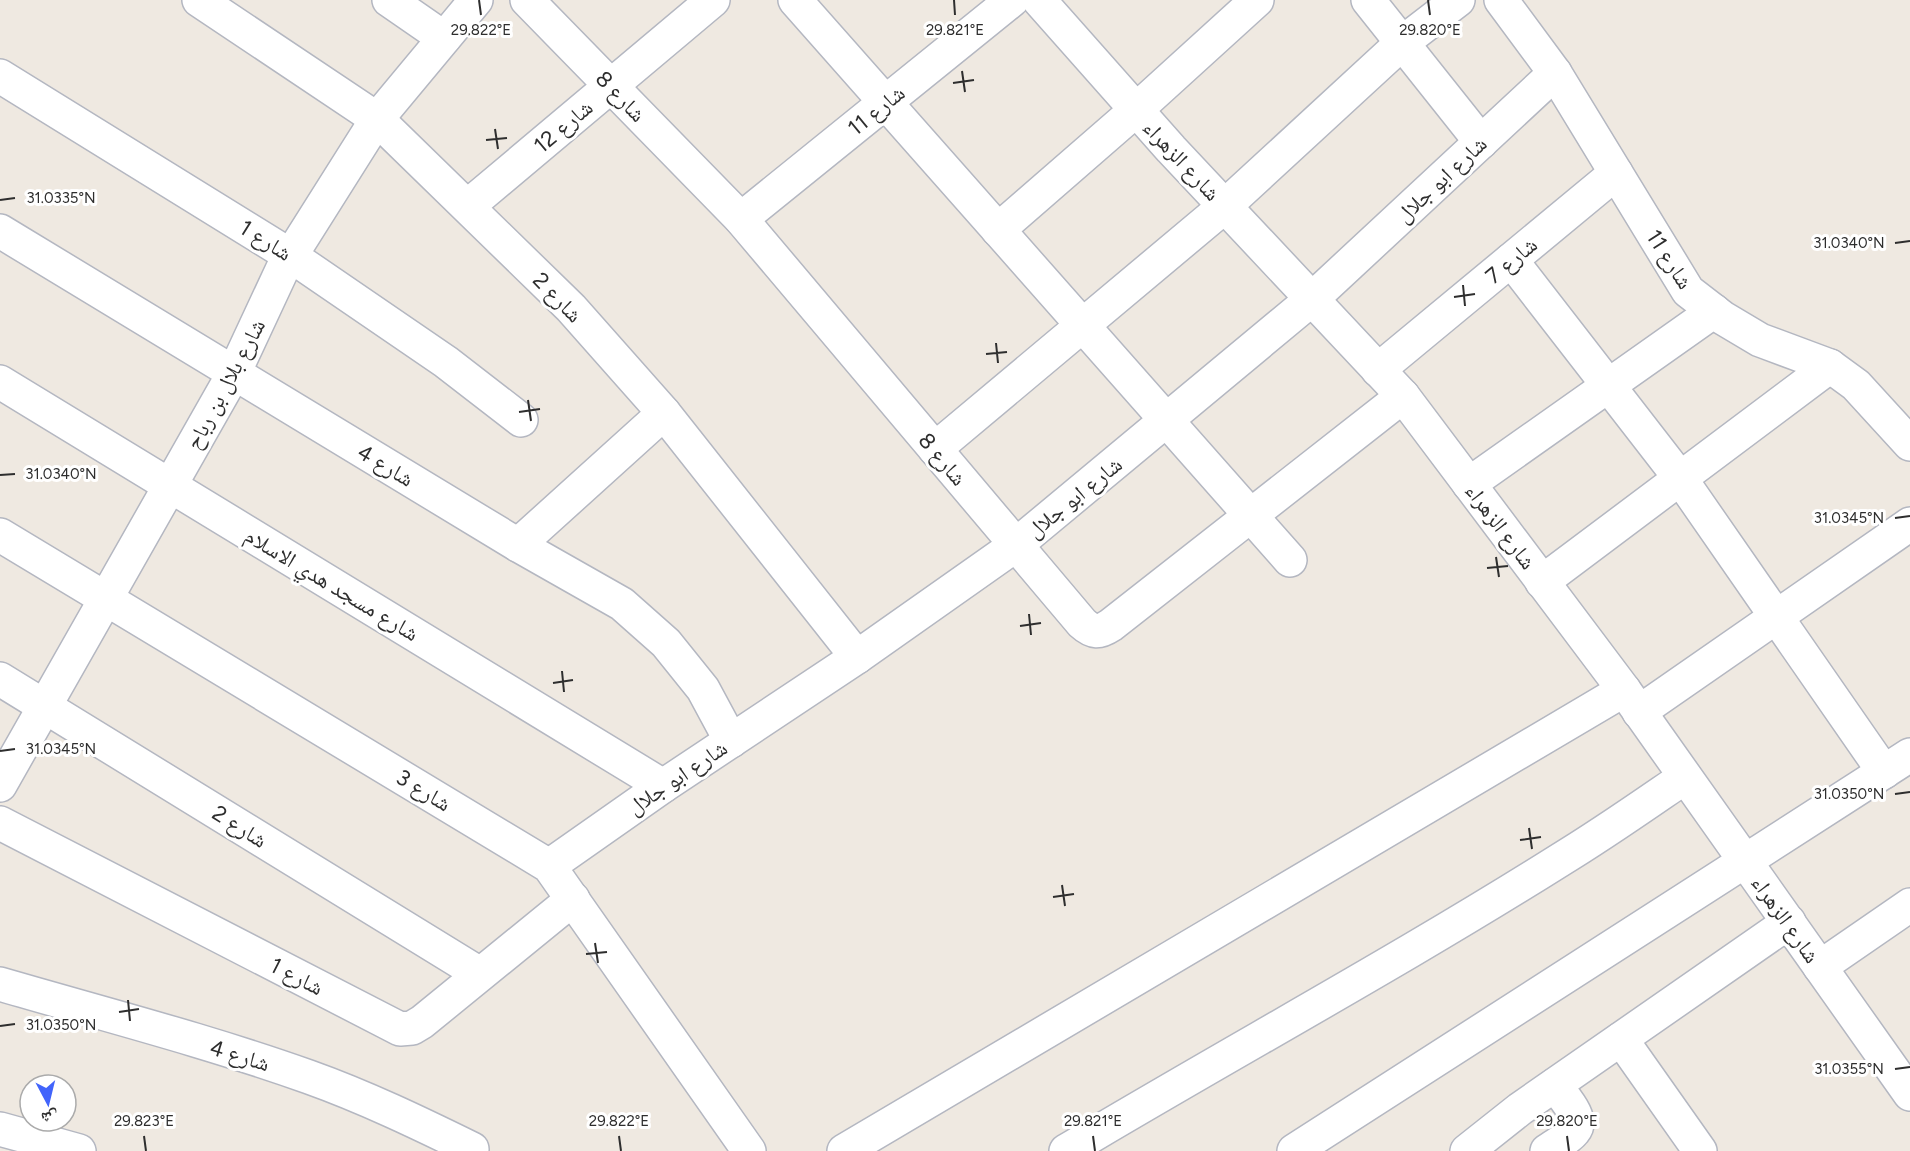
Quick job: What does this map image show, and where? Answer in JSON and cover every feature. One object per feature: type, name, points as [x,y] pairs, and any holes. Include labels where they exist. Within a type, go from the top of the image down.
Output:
[{"type":"street","name":"شارع 2","points":[[199,0],[377,119],[571,308],[664,413],[857,657]]},
{"type":"street","points":[[389,0],[444,38]]},
{"type":"street","name":"شارع بلال بن رباح","points":[[0,785],[234,373],[283,268],[377,119],[476,0]]},
{"type":"street","name":"شارع 8","points":[[527,0],[741,219],[1090,631],[1101,632],[1403,396]]},
{"type":"street","name":"شارع 12","points":[[468,206],[713,0]]},
{"type":"street","points":[[795,0],[1290,560]]},
{"type":"street","name":"شارع 11","points":[[741,219],[1011,0]]},
{"type":"street","name":"شارع الزهراء","points":[[1040,0],[1136,110],[1403,396],[1632,701],[1909,1091]]},
{"type":"street","points":[[998,230],[1136,110],[1257,0]]},
{"type":"street","points":[[1368,0],[1481,142]]},
{"type":"street","points":[[935,449],[1224,206],[1402,43],[1458,0]]},
{"type":"street","name":"شارع 11","points":[[1501,0],[1555,73],[1688,291],[1714,311],[1760,340],[1830,366],[1856,385],[1910,444]]},
{"type":"street","name":"شارع ابو جلال","points":[[549,866],[663,786],[857,657],[1016,545],[1312,299],[1555,73]]},
{"type":"street","name":"شارع 1","points":[[0,76],[291,256],[437,355],[521,420]]},
{"type":"street","name":"شارع 7","points":[[1378,370],[1616,173]]},
{"type":"street","name":"شارع 4","points":[[0,231],[518,544],[622,604],[666,643],[703,689],[730,741]]},
{"type":"street","points":[[1294,1151],[1897,764],[1777,617],[1680,478],[1510,260]]},
{"type":"street","points":[[1469,484],[1714,311]]},
{"type":"street","points":[[1542,582],[1830,366]]},
{"type":"street","name":"شارع مسجد هدي الاسلام","points":[[0,382],[663,786]]},
{"type":"street","points":[[518,544],[664,413]]},
{"type":"street","points":[[844,1151],[1777,617],[1910,524]]},
{"type":"street","name":"شارع 3","points":[[0,535],[549,866],[749,1151]]},
{"type":"street","name":"شارع 2","points":[[0,679],[480,974]]},
{"type":"street","points":[[1066,1151],[1561,860],[1686,777]]},
{"type":"street","name":"شارع 1","points":[[0,823],[400,1029],[412,1028],[422,1022],[573,899]]},
{"type":"street","points":[[1820,967],[1910,905]]},
{"type":"street","points":[[1467,1151],[1555,1085],[1692,992],[1789,922]]},
{"type":"street","name":"شارع 4","points":[[0,984],[310,1077],[392,1110],[472,1149]]},
{"type":"street","points":[[1621,1039],[1700,1151]]},
{"type":"street","points":[[1547,1151],[1575,1130],[1577,1121],[1574,1112],[1555,1085]]},
{"type":"street","points":[[0,1128],[79,1151]]}]
